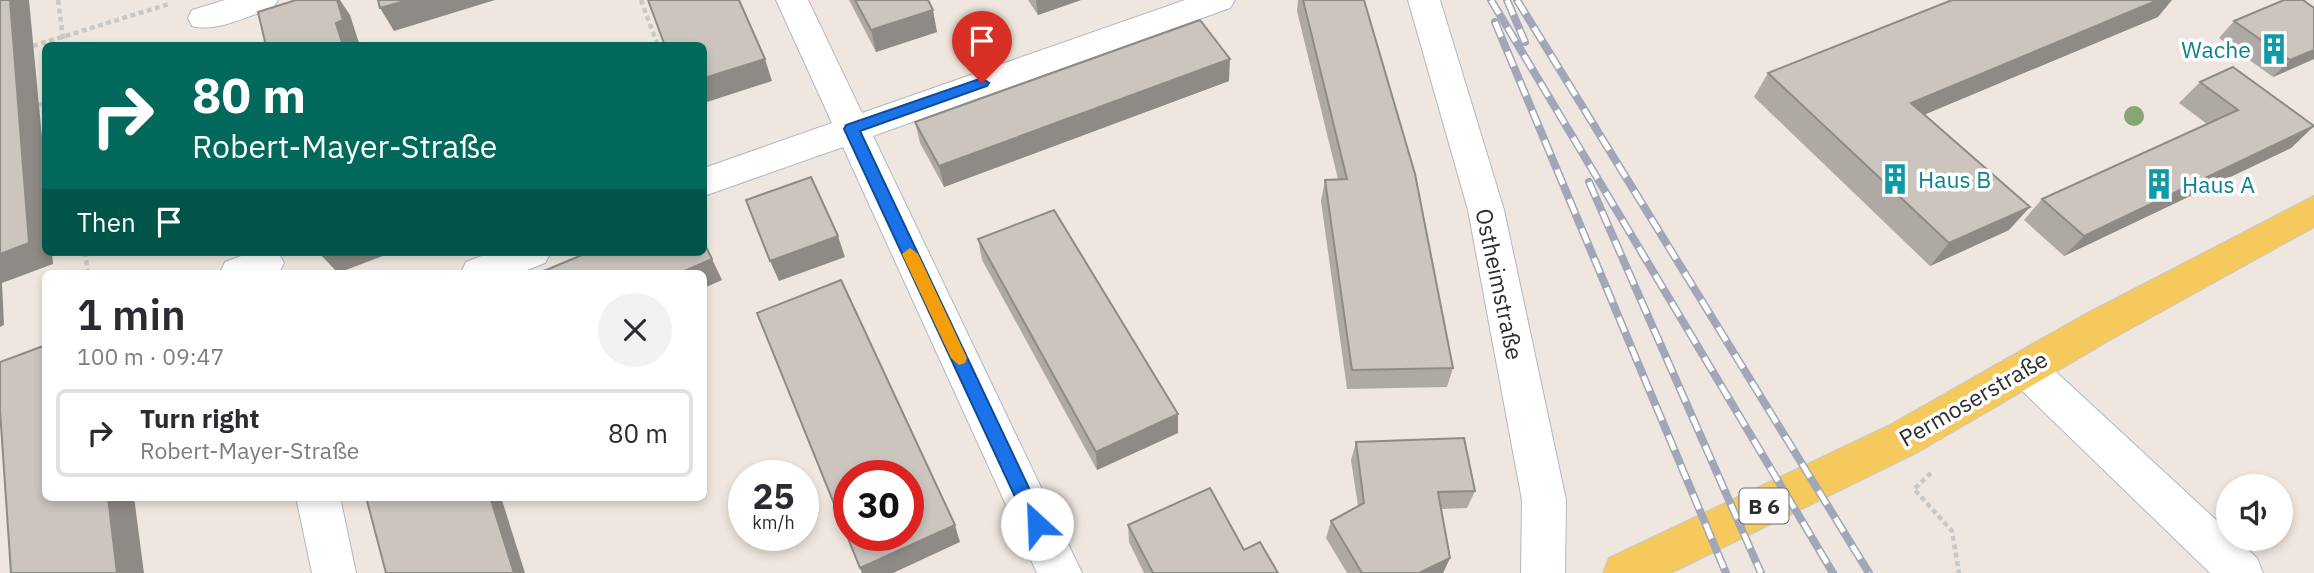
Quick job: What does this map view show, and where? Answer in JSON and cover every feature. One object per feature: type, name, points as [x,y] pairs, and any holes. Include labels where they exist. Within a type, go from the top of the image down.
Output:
[{"type":"main road","name":"Permoserstraße","points":[[1625,573],[1903,439],[2314,210]]},
{"type":"street","points":[[199,16],[262,0]]},
{"type":"street","points":[[792,0],[1060,573]]},
{"type":"street","points":[[707,181],[1219,0]]},
{"type":"street","name":"Ostheimstraße","points":[[1424,0],[1486,210],[1544,500],[1543,573]]},
{"type":"street","points":[[488,270],[522,256]]},
{"type":"street","points":[[2026,369],[2082,426],[2241,573]]},
{"type":"street","points":[[319,501],[334,573]]},
{"type":"path","points":[[58,0],[64,42]]},
{"type":"path","points":[[641,0],[657,42]]},
{"type":"path","points":[[46,42],[63,37],[199,16]]},
{"type":"path","points":[[33,46],[42,43]]},
{"type":"path","points":[[38,105],[42,104]]},
{"type":"path","points":[[1934,470],[1914,489],[1952,531],[1959,573]]},
{"type":"building","points":[[0,0],[10,0],[29,243],[0,254]]},
{"type":"building","points":[[296,0],[337,0],[343,20],[336,23],[342,42],[265,42],[258,12]]},
{"type":"building","points":[[378,0],[408,0],[380,8]]},
{"type":"building","points":[[648,0],[739,0],[765,59],[707,77],[707,42],[664,42]]},
{"type":"building","points":[[855,0],[928,0],[933,10],[871,30]]},
{"type":"building","points":[[1303,0],[1364,0],[1415,174],[1453,368],[1352,370],[1325,180],[1347,179]]},
{"type":"building","name":"Haus B","points":[[1952,0],[2158,0],[1911,103],[2030,207],[1949,243],[1768,73]]},
{"type":"building","points":[[2284,0],[2303,0],[2314,8],[2314,50],[2290,60],[2234,21]]},
{"type":"building","points":[[1200,20],[1230,59],[939,166],[915,122]]},
{"type":"building","name":"Haus A","points":[[2233,67],[2314,126],[2084,236],[2042,199],[2238,110],[2200,82]]},
{"type":"building","points":[[811,177],[838,236],[770,261],[746,200]]},
{"type":"building","points":[[1054,210],[1178,414],[1096,452],[978,239]]},
{"type":"building","points":[[707,249],[712,259],[687,270],[546,270],[579,256],[707,256]]},
{"type":"building","points":[[841,280],[955,525],[924,539],[924,460],[833,460],[833,501],[819,460],[816,460],[757,313]]},
{"type":"building","points":[[42,346],[42,501],[108,501],[117,573],[11,573],[0,410],[0,362]]},
{"type":"building","points":[[1464,438],[1475,491],[1438,492],[1450,558],[1419,573],[1362,573],[1331,521],[1364,503],[1356,442]]},
{"type":"building","points":[[1210,488],[1244,550],[1260,542],[1278,573],[1153,573],[1128,525]]},
{"type":"building","points":[[367,501],[491,501],[514,573],[386,573]]},
{"type":"building","points":[[853,551],[898,551],[860,568]]},
{"type":"railway","points":[[1491,0],[1833,573]]},
{"type":"railway","points":[[1507,0],[1525,42]]},
{"type":"railway","points":[[1517,0],[1869,573]]},
{"type":"railway","points":[[1495,22],[1726,573]]},
{"type":"railway","points":[[1589,182],[1761,573]]},
{"type":"slow traffic","points":[[910,254],[959,358]]},
{"type":"place","name":"Wache","points":[[2274,49]]},
{"type":"place","name":"Haus B","points":[[1895,179]]},
{"type":"place","name":"Haus A","points":[[2159,184]]},
{"type":"route","points":[[982,83],[851,129],[1037,524]]}]
